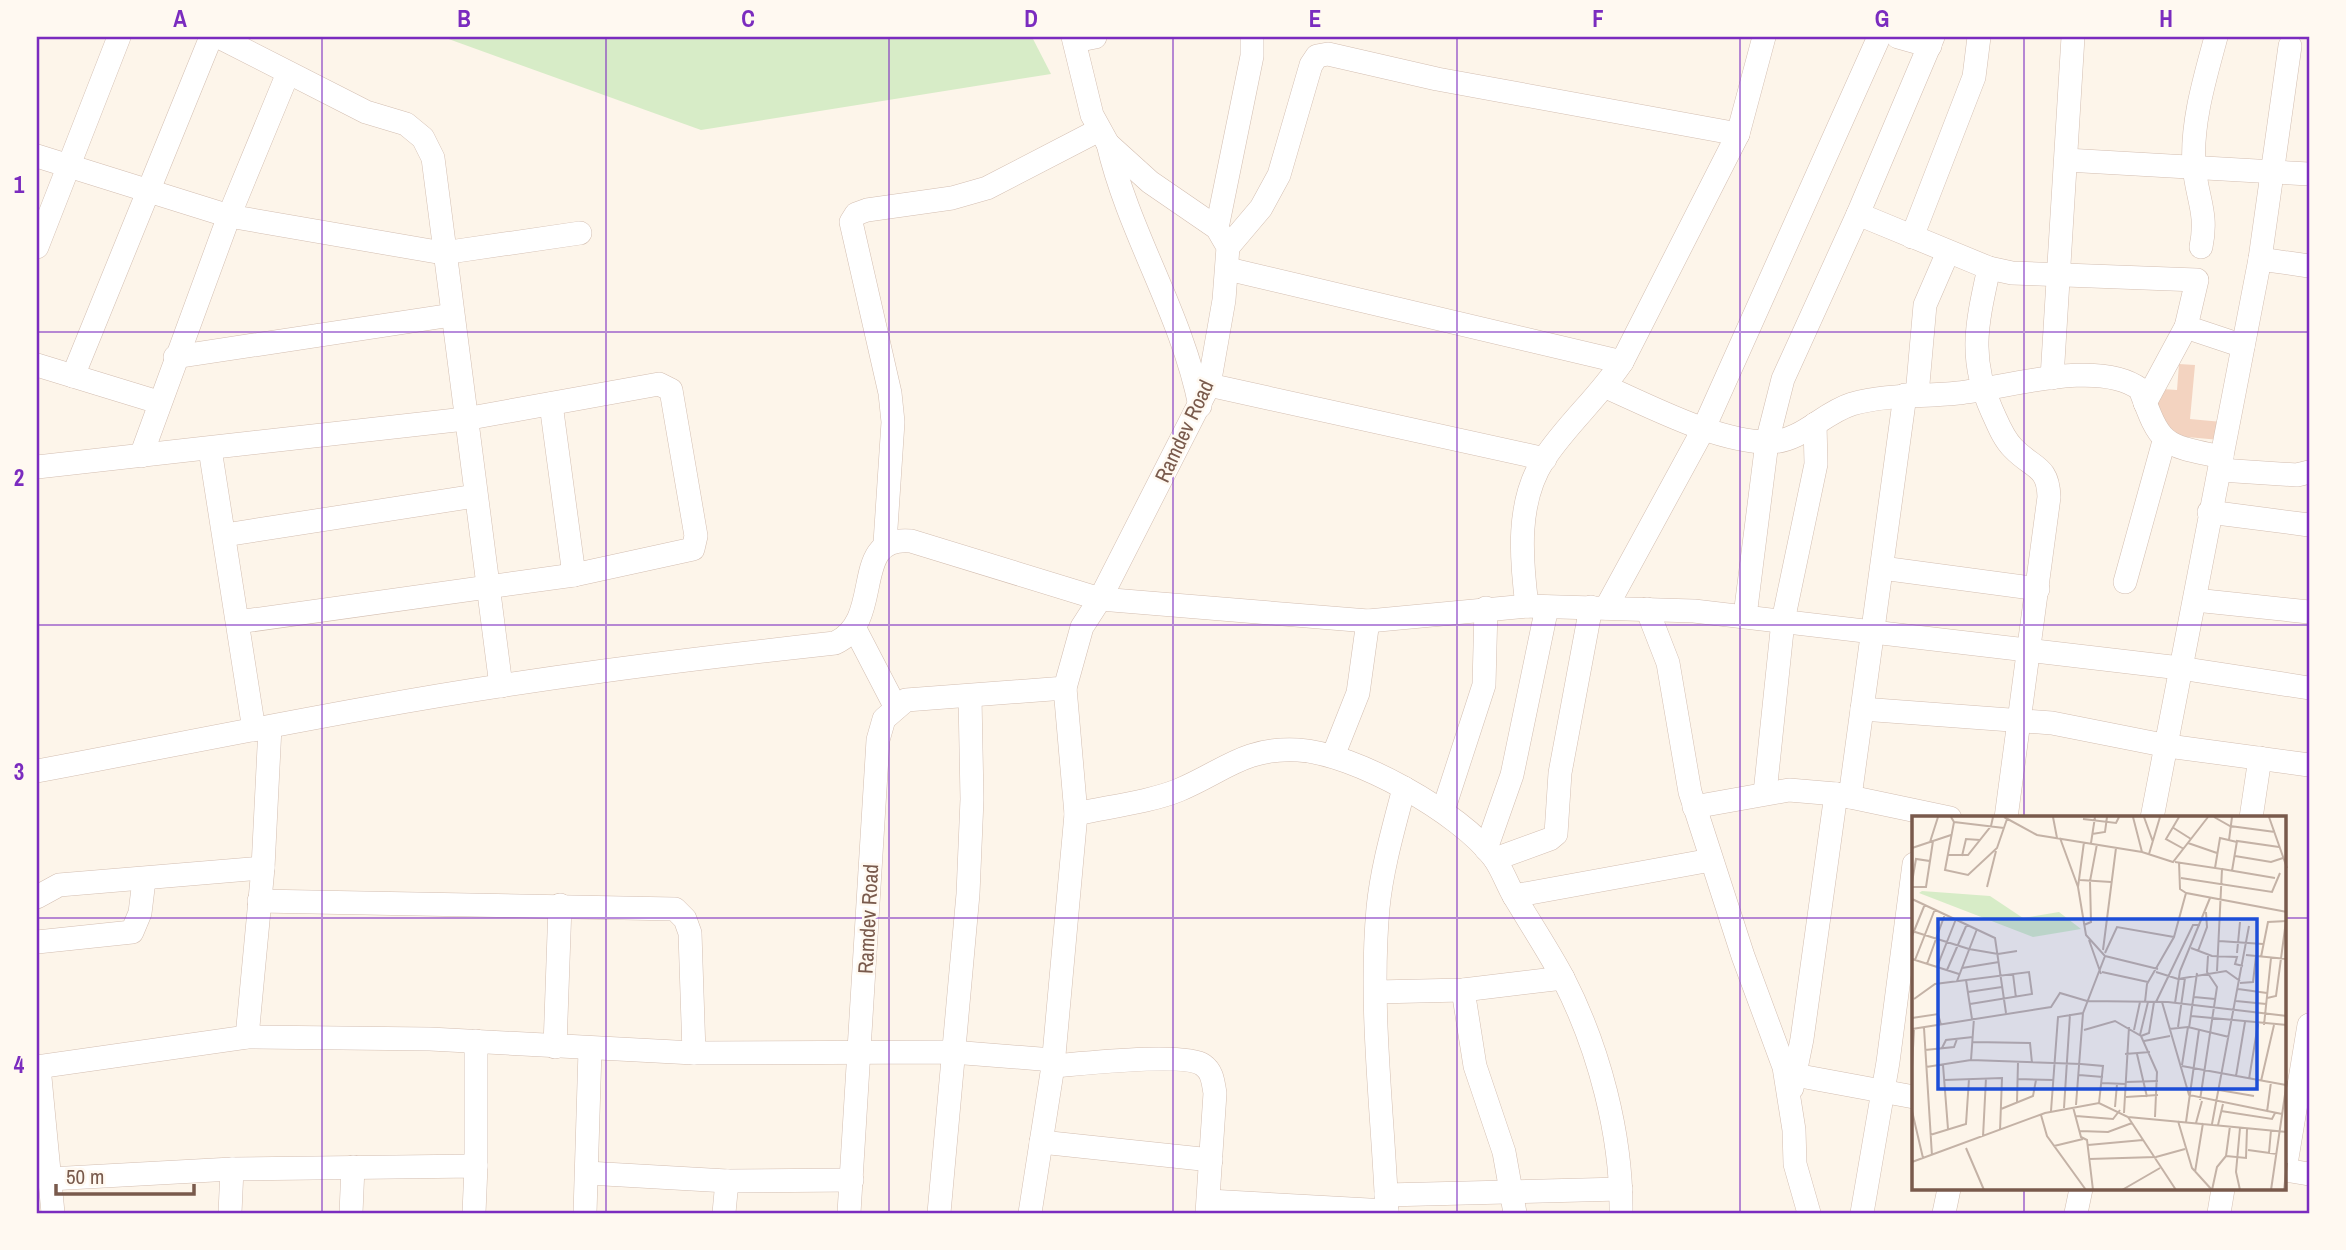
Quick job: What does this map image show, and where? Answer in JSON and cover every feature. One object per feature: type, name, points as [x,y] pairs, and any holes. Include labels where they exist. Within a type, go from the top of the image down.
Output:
[{"type":"street","points":[[37,247],[120,37]]},
{"type":"street","points":[[73,376],[211,37]]},
{"type":"street","points":[[219,37],[366,112],[405,124],[423,138],[433,158],[443,253],[501,686]]},
{"type":"street","name":"Ramdev Road","points":[[1065,688],[1082,627],[1100,599],[1209,384],[1224,248],[1252,56],[1252,37]]},
{"type":"street","points":[[1491,854],[1512,775],[1537,606],[1522,567],[1524,516],[1535,479],[1545,459],[1606,387],[1622,362],[1738,134],[1763,37]]},
{"type":"street","points":[[1491,854],[1550,839],[1556,834],[1560,773],[1598,608],[1703,430],[1879,37]]},
{"type":"street","points":[[1745,616],[1767,442],[1777,397],[1792,354],[1858,214],[1931,41],[1898,37]]},
{"type":"street","points":[[1912,237],[1974,77],[1979,37]]},
{"type":"street","points":[[2052,377],[2073,37]]},
{"type":"street","points":[[2202,247],[2206,222],[2194,166],[2203,88],[2216,37]]},
{"type":"street","points":[[1081,38],[1092,115],[1103,137],[1118,187],[1187,352],[1200,406]]},
{"type":"street","points":[[2152,816],[2168,746],[2209,512],[2260,259],[2290,46]]},
{"type":"street","points":[[1224,248],[1261,208],[1279,175],[1311,65],[1317,55],[1328,54],[1437,79],[1738,134]]},
{"type":"street","points":[[141,456],[158,402],[229,216],[288,73]]},
{"type":"street","points":[[1103,137],[1224,248],[1622,362]]},
{"type":"street","points":[[885,543],[892,412],[872,304],[860,268],[851,222],[856,214],[867,210],[952,198],[987,188],[1103,137]]},
{"type":"street","points":[[37,156],[229,216],[443,253],[580,233]]},
{"type":"street","points":[[2066,160],[2309,174]]},
{"type":"street","points":[[1858,214],[1989,268],[2058,277],[2197,280],[2186,327],[2146,403]]},
{"type":"street","points":[[1790,1099],[1843,795],[1862,709],[1924,305],[1948,252]]},
{"type":"street","points":[[2260,259],[2309,266]]},
{"type":"street","points":[[1989,268],[1976,329],[1975,348],[1982,388],[2012,448],[2042,470],[2048,480],[2038,589],[2006,816]]},
{"type":"street","points":[[175,357],[452,315]]},
{"type":"street","points":[[2186,327],[2243,346]]},
{"type":"street","points":[[37,365],[158,402]]},
{"type":"street","points":[[1606,387],[1703,430],[1767,442],[1792,437],[1828,414],[1849,405],[1982,388],[2012,381],[2052,377],[2117,377],[2140,389],[2157,433],[2164,441],[2221,463],[2297,475],[2309,472]]},
{"type":"street","points":[[37,467],[465,419],[659,384],[671,390],[696,536],[693,549],[574,575],[487,589],[238,622]]},
{"type":"street","points":[[1209,384],[1545,459]]},
{"type":"street","points":[[551,404],[574,575]]},
{"type":"street","points":[[1765,793],[1783,621],[1816,464],[1815,424]]},
{"type":"street","points":[[2125,582],[2164,441]]},
{"type":"street","points":[[210,449],[238,622],[262,729],[263,868],[247,1037]]},
{"type":"street","points":[[225,535],[475,496]]},
{"type":"street","points":[[2209,512],[2309,525]]},
{"type":"street","points":[[37,771],[501,686],[835,643],[855,629],[864,608],[872,564],[877,552],[885,543],[896,540],[911,541],[1100,599],[1368,621],[1486,608],[1537,606],[1647,609],[1745,616],[2180,668],[2309,688]]},
{"type":"street","points":[[1882,568],[2038,589]]},
{"type":"street","points":[[2194,600],[2309,612]]},
{"type":"street","points":[[1443,811],[1484,685],[1486,608]]},
{"type":"street","points":[[1647,609],[1668,663],[1679,746],[1694,807],[1742,956],[1780,1056],[1790,1099],[1796,1164],[1810,1213]]},
{"type":"street","points":[[1333,756],[1358,693],[1368,621]]},
{"type":"street","points":[[855,629],[895,706],[921,697],[970,697],[1065,688],[1076,814],[1053,1063],[1030,1213]]},
{"type":"street","points":[[939,1213],[968,894],[972,799],[970,697]]},
{"type":"street","name":"Ramdev Road","points":[[849,1213],[861,1052],[878,740],[884,719],[895,706]]},
{"type":"street","points":[[1862,709],[2018,719],[2168,746],[2309,765]]},
{"type":"street","points":[[1076,814],[1179,790],[1224,765],[1253,753],[1300,750],[1333,756],[1404,788],[1443,811],[1491,854],[1563,978],[1578,1010],[1613,1124],[1621,1189],[1621,1213]]},
{"type":"street","points":[[2251,816],[2260,758]]},
{"type":"street","points":[[1386,1207],[1376,992],[1378,908],[1386,859],[1404,788]]},
{"type":"street","points":[[1694,807],[1789,790],[1843,795],[1920,815]]},
{"type":"street","points":[[1514,896],[1711,860]]},
{"type":"street","points":[[37,897],[59,885],[263,868]]},
{"type":"street","points":[[1862,1213],[1883,1090],[1912,879]]},
{"type":"street","points":[[37,943],[132,932],[140,913],[144,880]]},
{"type":"street","points":[[259,901],[660,906],[675,909],[685,919],[690,933],[694,1053]]},
{"type":"street","points":[[555,1047],[560,905]]},
{"type":"street","points":[[1376,992],[1463,990],[1563,978]]},
{"type":"street","points":[[1463,990],[1475,1066],[1504,1152],[1513,1203]]},
{"type":"street","points":[[2286,1164],[2309,1025]]},
{"type":"street","points":[[53,1213],[38,1067],[247,1037],[476,1041],[590,1050],[694,1053],[952,1052],[1053,1063],[1189,1059],[1203,1064],[1212,1075],[1215,1093],[1208,1207],[1316,1210],[1513,1203],[1621,1189]]},
{"type":"street","points":[[474,1213],[476,1041]]},
{"type":"street","points":[[585,1213],[590,1050]]},
{"type":"street","points":[[1795,1075],[1912,1097]]},
{"type":"street","points":[[1041,1142],[1211,1160]]},
{"type":"street","points":[[50,1179],[232,1169],[476,1166]]},
{"type":"street","points":[[351,1213],[353,1167]]},
{"type":"street","points":[[230,1213],[232,1169]]},
{"type":"street","points":[[2286,1170],[2309,1174]]},
{"type":"street","points":[[587,1172],[727,1181],[852,1180]]},
{"type":"street","points":[[724,1213],[727,1181]]},
{"type":"street","points":[[1944,1213],[1949,1190]]},
{"type":"street","points":[[2076,1213],[2081,1190]]},
{"type":"street","points":[[2218,1213],[2223,1190]]},
{"type":"green space","points":[[443,37],[1032,37],[1051,74],[701,130]]},
{"type":"building","points":[[2179,364],[2195,365],[2190,419],[2222,422],[2220,440],[2165,435],[2154,411],[2162,389],[2177,390]]}]
